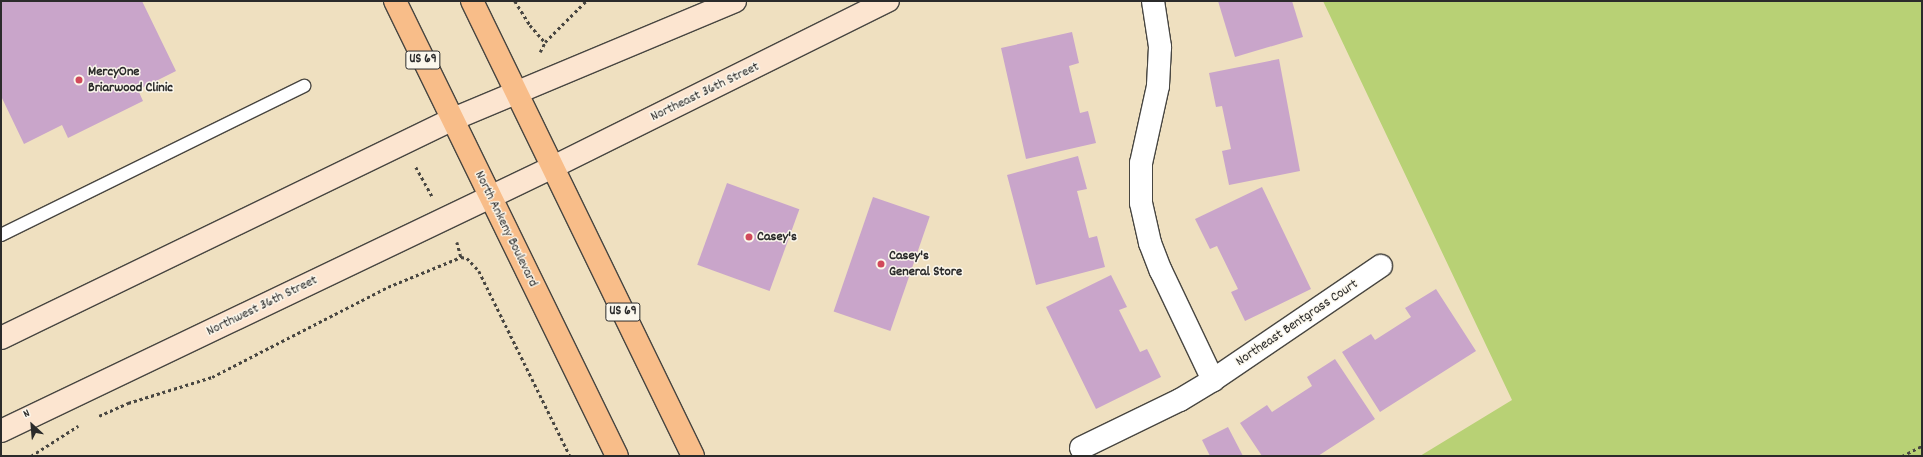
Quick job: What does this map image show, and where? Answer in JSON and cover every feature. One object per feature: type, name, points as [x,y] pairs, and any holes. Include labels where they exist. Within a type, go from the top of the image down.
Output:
[{"type":"main road","name":"North Ankeny Boulevard","points":[[395,1],[451,120],[617,456]]},
{"type":"main road","name":"US 69","points":[[472,1],[518,92],[693,456]]},
{"type":"main road","points":[[1,338],[451,120],[735,1]]},
{"type":"main road","name":"Northeast 36th Street","points":[[522,181],[554,167],[888,1]]},
{"type":"main road","name":"Northwest 36th Street","points":[[1,431],[522,181]]},
{"type":"street","points":[[1152,1],[1160,55],[1158,86],[1141,163],[1141,203],[1150,243],[1161,271],[1214,380]]},
{"type":"street","name":"Northeast Bentgrass Court","points":[[1081,448],[1180,400],[1214,380],[1381,266]]},
{"type":"lane","points":[[1,235],[304,86]]},
{"type":"path","points":[[515,1],[530,25],[545,42]]},
{"type":"path","points":[[540,53],[545,42],[586,1]]},
{"type":"path","points":[[403,144],[456,239],[461,257]]},
{"type":"path","points":[[93,419],[128,403],[212,377],[388,287],[461,257],[467,258],[479,271],[570,456]]},
{"type":"path","points":[[31,456],[79,425]]},
{"type":"path","points":[[1902,456],[1922,446]]},
{"type":"green space","points":[[1323,1],[1922,1],[1922,456],[1420,456],[1512,400]]},
{"type":"building","name":"MercyOne Briarwood Clinic","points":[[1,1],[142,1],[176,71],[138,90],[143,101],[68,138],[62,125],[24,144],[1,96]]},
{"type":"building","points":[[1218,1],[1292,1],[1303,37],[1235,57]]},
{"type":"building","points":[[1072,32],[1079,63],[1069,66],[1080,113],[1088,111],[1096,143],[1026,159],[1001,48]]},
{"type":"building","points":[[1279,59],[1300,171],[1229,185],[1222,151],[1231,149],[1222,106],[1216,107],[1209,73]]},
{"type":"building","points":[[1078,156],[1087,189],[1077,191],[1089,238],[1097,236],[1105,267],[1036,285],[1007,175]]},
{"type":"building","name":"Casey's","points":[[727,183],[799,209],[770,291],[697,265]]},
{"type":"building","points":[[1262,187],[1311,289],[1245,321],[1231,292],[1238,289],[1217,246],[1210,249],[1195,219]]},
{"type":"building","name":"Casey's General Store","points":[[873,197],[930,217],[890,331],[834,311]]},
{"type":"building","points":[[1111,275],[1127,307],[1119,310],[1140,352],[1147,349],[1161,377],[1096,409],[1046,307]]},
{"type":"building","points":[[1436,289],[1476,351],[1380,412],[1342,352],[1371,334],[1375,340],[1411,317],[1405,308]]},
{"type":"building","points":[[1335,359],[1375,419],[1318,456],[1262,456],[1240,423],[1267,405],[1272,412],[1312,386],[1307,377]]},
{"type":"building","points":[[1228,427],[1243,456],[1210,456],[1202,440]]},
{"type":"place","name":"MercyOne Briarwood Clinic","points":[[79,80]]},
{"type":"place","name":"Casey's","points":[[749,237]]},
{"type":"place","name":"Casey's General Store","points":[[881,264]]}]
